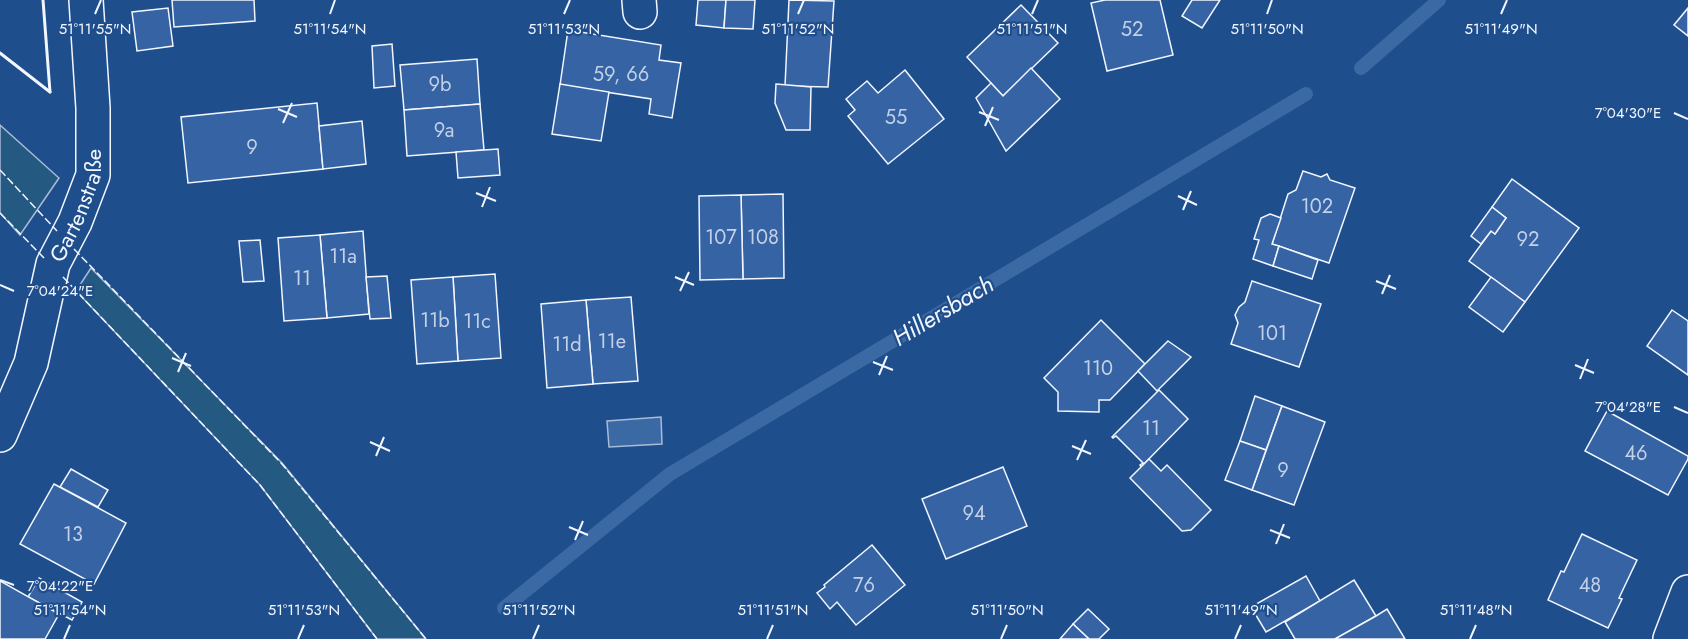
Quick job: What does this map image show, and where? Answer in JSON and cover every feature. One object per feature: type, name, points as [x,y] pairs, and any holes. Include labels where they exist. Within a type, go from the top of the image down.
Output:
[{"type":"street","name":"Gartenstraße","points":[[0,435],[31,363],[53,264],[75,222],[93,175],[93,108],[86,0]]},
{"type":"street","points":[[1670,639],[1688,592]]},
{"type":"shaded area","points":[[0,125],[59,178],[20,235],[0,213]]},
{"type":"shaded area","points":[[91,268],[282,463],[426,639],[377,639],[260,485],[76,291]]},
{"type":"shaded area","points":[[661,417],[662,444],[609,447],[607,421]]},
{"type":"building","points":[[172,0],[254,0],[255,21],[174,27]]},
{"type":"building","points":[[698,0],[726,0],[724,28],[696,25]]},
{"type":"building","points":[[726,0],[755,0],[753,29],[724,28]]},
{"type":"building","points":[[789,0],[834,1],[828,87],[785,86]]},
{"type":"building","points":[[1105,0],[1160,0],[1173,55],[1107,71],[1091,3]]},
{"type":"building","points":[[1192,0],[1220,0],[1202,28],[1182,16]]},
{"type":"building","points":[[1021,5],[1058,43],[1003,96],[967,57]]},
{"type":"building","points":[[168,8],[173,46],[137,51],[132,12]]},
{"type":"building","points":[[1688,8],[1688,36],[1674,25]]},
{"type":"building","points":[[568,30],[661,45],[659,60],[681,63],[672,118],[649,114],[651,99],[560,85]]},
{"type":"building","points":[[392,44],[395,86],[374,88],[372,46]]},
{"type":"building","points":[[477,59],[480,104],[404,110],[400,65]]},
{"type":"building","points":[[1031,68],[1060,99],[1006,151],[976,98],[991,83],[1003,96]]},
{"type":"building","points":[[905,70],[944,119],[888,164],[848,116],[855,110],[846,99],[867,81],[878,93]]},
{"type":"building","points":[[560,84],[609,92],[601,141],[552,134]]},
{"type":"building","points":[[776,84],[811,87],[810,130],[786,130],[775,103]]},
{"type":"building","points":[[317,103],[323,169],[188,183],[181,117]]},
{"type":"building","points":[[480,104],[484,150],[407,156],[404,110]]},
{"type":"building","points":[[362,121],[366,164],[323,169],[319,126]]},
{"type":"building","points":[[498,149],[500,175],[458,178],[456,152]]},
{"type":"building","points":[[1303,171],[1321,177],[1327,174],[1330,180],[1355,188],[1329,263],[1272,244],[1288,194],[1296,190]]},
{"type":"building","points":[[1512,179],[1579,228],[1525,302],[1469,261],[1491,231],[1495,234],[1506,218],[1492,207]]},
{"type":"building","points":[[783,194],[784,278],[743,279],[741,195]]},
{"type":"building","points":[[741,195],[743,279],[700,280],[699,196]]},
{"type":"building","points":[[1492,207],[1506,218],[1495,234],[1491,231],[1481,244],[1471,236]]},
{"type":"building","points":[[1270,214],[1281,218],[1272,244],[1279,246],[1273,266],[1253,259],[1259,240],[1254,239],[1261,218]]},
{"type":"building","points":[[363,231],[369,314],[327,318],[320,235]]},
{"type":"building","points":[[320,235],[327,318],[284,321],[278,238]]},
{"type":"building","points":[[260,240],[264,281],[243,282],[239,241]]},
{"type":"building","points":[[1279,246],[1318,260],[1312,279],[1273,266]]},
{"type":"building","points":[[495,274],[501,358],[458,361],[453,277]]},
{"type":"building","points":[[387,276],[391,318],[370,319],[366,277]]},
{"type":"building","points":[[453,277],[458,361],[417,364],[411,280]]},
{"type":"building","points":[[1491,277],[1525,302],[1503,332],[1469,307]]},
{"type":"building","points":[[1252,281],[1321,304],[1299,367],[1231,344],[1238,323],[1235,315],[1245,302]]},
{"type":"building","points":[[631,297],[638,381],[593,384],[586,300]]},
{"type":"building","points":[[586,300],[593,384],[547,388],[541,304]]},
{"type":"building","points":[[1672,310],[1688,321],[1688,375],[1647,346]]},
{"type":"building","points":[[1101,320],[1145,364],[1110,400],[1099,400],[1099,412],[1058,411],[1058,392],[1044,378]]},
{"type":"building","points":[[1168,341],[1191,357],[1157,391],[1138,371]]},
{"type":"building","points":[[1159,390],[1188,419],[1141,467],[1143,463],[1116,436],[1112,437]]},
{"type":"building","points":[[1255,396],[1282,406],[1266,450],[1240,441]]},
{"type":"building","points":[[1282,406],[1325,422],[1294,505],[1252,490]]},
{"type":"building","points":[[1607,411],[1688,456],[1668,495],[1585,451]]},
{"type":"building","points":[[1240,441],[1266,450],[1252,490],[1225,480]]},
{"type":"building","points":[[1149,459],[1161,471],[1167,465],[1211,510],[1191,530],[1182,531],[1130,478]]},
{"type":"building","points":[[1003,467],[1027,526],[946,559],[922,499]]},
{"type":"building","points":[[71,469],[108,490],[98,507],[60,487]]},
{"type":"building","points":[[54,484],[126,523],[94,584],[20,544]]},
{"type":"building","points":[[1582,534],[1637,560],[1608,628],[1548,600]]},
{"type":"building","points":[[872,545],[905,585],[856,625],[837,602],[830,609],[817,593]]},
{"type":"building","points":[[1306,576],[1320,601],[1266,632],[1251,607]]},
{"type":"building","points":[[39,578],[82,602],[72,620],[28,597]]},
{"type":"building","points":[[1354,580],[1376,616],[1335,639],[1295,639],[1285,622]]},
{"type":"building","points":[[0,581],[59,614],[45,639],[0,639]]},
{"type":"building","points":[[1088,609],[1109,629],[1099,639],[1089,639],[1073,624]]},
{"type":"building","points":[[1387,609],[1405,639],[1335,639],[1376,616]]},
{"type":"building","points":[[1073,624],[1089,639],[1060,639]]},
{"type":"waterway","name":"Hillersbach","points":[[1361,68],[1439,0]]},
{"type":"waterway","name":"Hillersbach","points":[[504,608],[670,474],[1306,94]]},
{"type":"fence","points":[[0,170],[57,231]]},
{"type":"fence","points":[[0,213],[44,258]]},
{"type":"fence","points":[[74,249],[282,464],[426,639]]},
{"type":"fence","points":[[63,277],[260,485],[377,639]]},
{"type":"wall","points":[[43,0],[50,92]]},
{"type":"wall","points":[[0,53],[50,92]]}]
